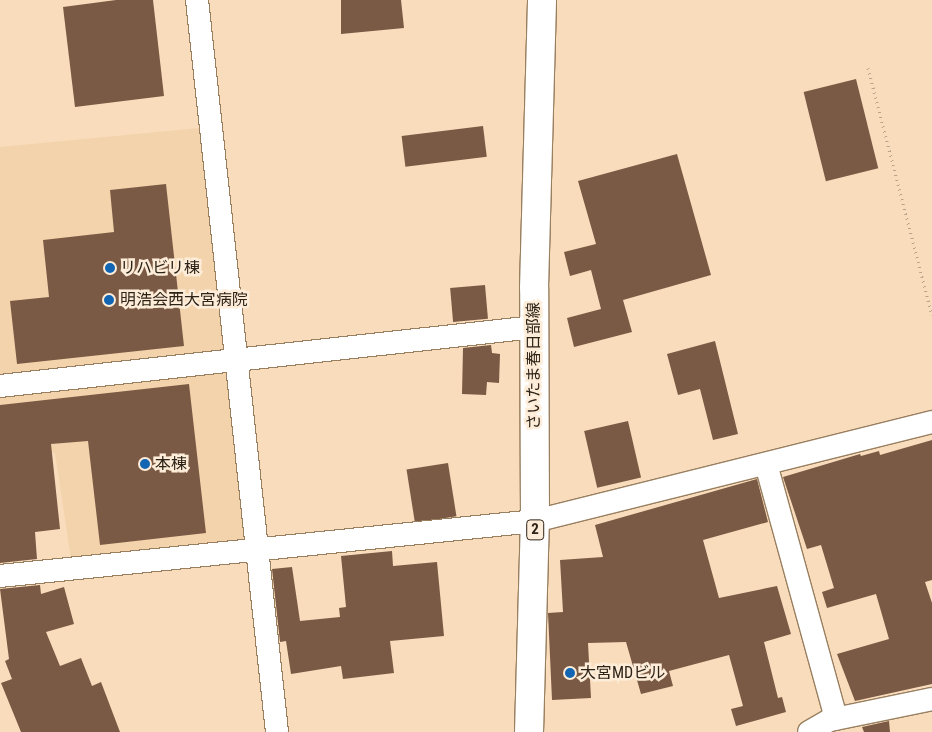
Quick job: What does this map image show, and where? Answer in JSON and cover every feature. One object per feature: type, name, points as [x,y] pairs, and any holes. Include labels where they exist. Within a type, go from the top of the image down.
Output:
[{"type":"main road","name":"さいたま春日部線","points":[[529,732],[535,521],[534,327],[542,0]]},
{"type":"street","points":[[197,0],[277,732]]},
{"type":"street","points":[[0,386],[534,327]]},
{"type":"street","points":[[0,576],[535,521],[932,422]]},
{"type":"street","points":[[766,464],[831,724]]},
{"type":"street","points":[[809,732],[831,724],[932,699]]},
{"type":"path","points":[[868,68],[932,315]]},
{"type":"shaded area","name":"明浩会西大宮病院","points":[[200,128],[245,543],[71,559],[55,453],[0,459],[0,147]]},
{"type":"building","points":[[116,0],[153,0],[164,96],[75,107],[63,7]]},
{"type":"building","points":[[341,0],[401,0],[404,28],[341,34]]},
{"type":"building","points":[[856,79],[878,168],[826,181],[804,92]]},
{"type":"building","points":[[483,126],[487,157],[405,167],[402,136]]},
{"type":"building","points":[[677,154],[711,275],[623,300],[632,332],[574,347],[567,318],[601,309],[591,270],[570,276],[564,252],[596,244],[578,181]]},
{"type":"building","name":"リハビリ棟","points":[[166,184],[184,346],[17,364],[10,301],[49,297],[43,240],[114,232],[110,190]]},
{"type":"building","points":[[485,285],[488,319],[453,322],[450,288]]},
{"type":"building","points":[[715,341],[738,434],[713,440],[700,389],[678,395],[667,354]]},
{"type":"building","points":[[491,345],[492,353],[500,354],[499,383],[487,382],[486,395],[462,394],[463,348]]},
{"type":"building","name":"本棟","points":[[189,384],[206,533],[100,545],[88,441],[51,444],[60,529],[35,532],[37,559],[0,563],[0,405]]},
{"type":"building","points":[[628,421],[641,478],[597,488],[584,431]]},
{"type":"building","points":[[932,440],[932,580],[925,582],[932,603],[932,684],[855,701],[837,654],[889,639],[876,594],[827,608],[822,592],[834,588],[821,545],[807,549],[783,477],[860,454],[861,456],[879,451],[880,455]]},
{"type":"building","points":[[448,463],[456,516],[415,523],[407,470]]},
{"type":"building","points":[[757,479],[768,522],[703,540],[719,598],[777,586],[791,634],[764,642],[778,698],[782,697],[786,712],[736,726],[731,709],[743,706],[729,655],[669,671],[673,686],[641,694],[626,642],[588,643],[591,698],[552,700],[548,613],[563,612],[560,560],[603,557],[595,525]]},
{"type":"building","points":[[392,551],[393,566],[437,562],[444,636],[390,641],[394,673],[343,679],[341,666],[291,674],[286,641],[280,642],[272,569],[292,567],[300,621],[340,617],[339,608],[346,607],[341,556]]},
{"type":"building","points":[[40,585],[41,594],[64,587],[74,624],[46,632],[60,666],[81,658],[92,686],[101,682],[120,732],[21,732],[1,683],[12,679],[5,661],[9,659],[0,589]]},
{"type":"building","points":[[889,721],[890,732],[864,732],[862,727]]},
{"type":"place","name":"リハビリ棟","points":[[110,268]]},
{"type":"place","name":"明浩会西大宮病院","points":[[109,300]]},
{"type":"place","name":"本棟","points":[[145,464]]},
{"type":"place","name":"大宮MDビル","points":[[570,673]]}]
